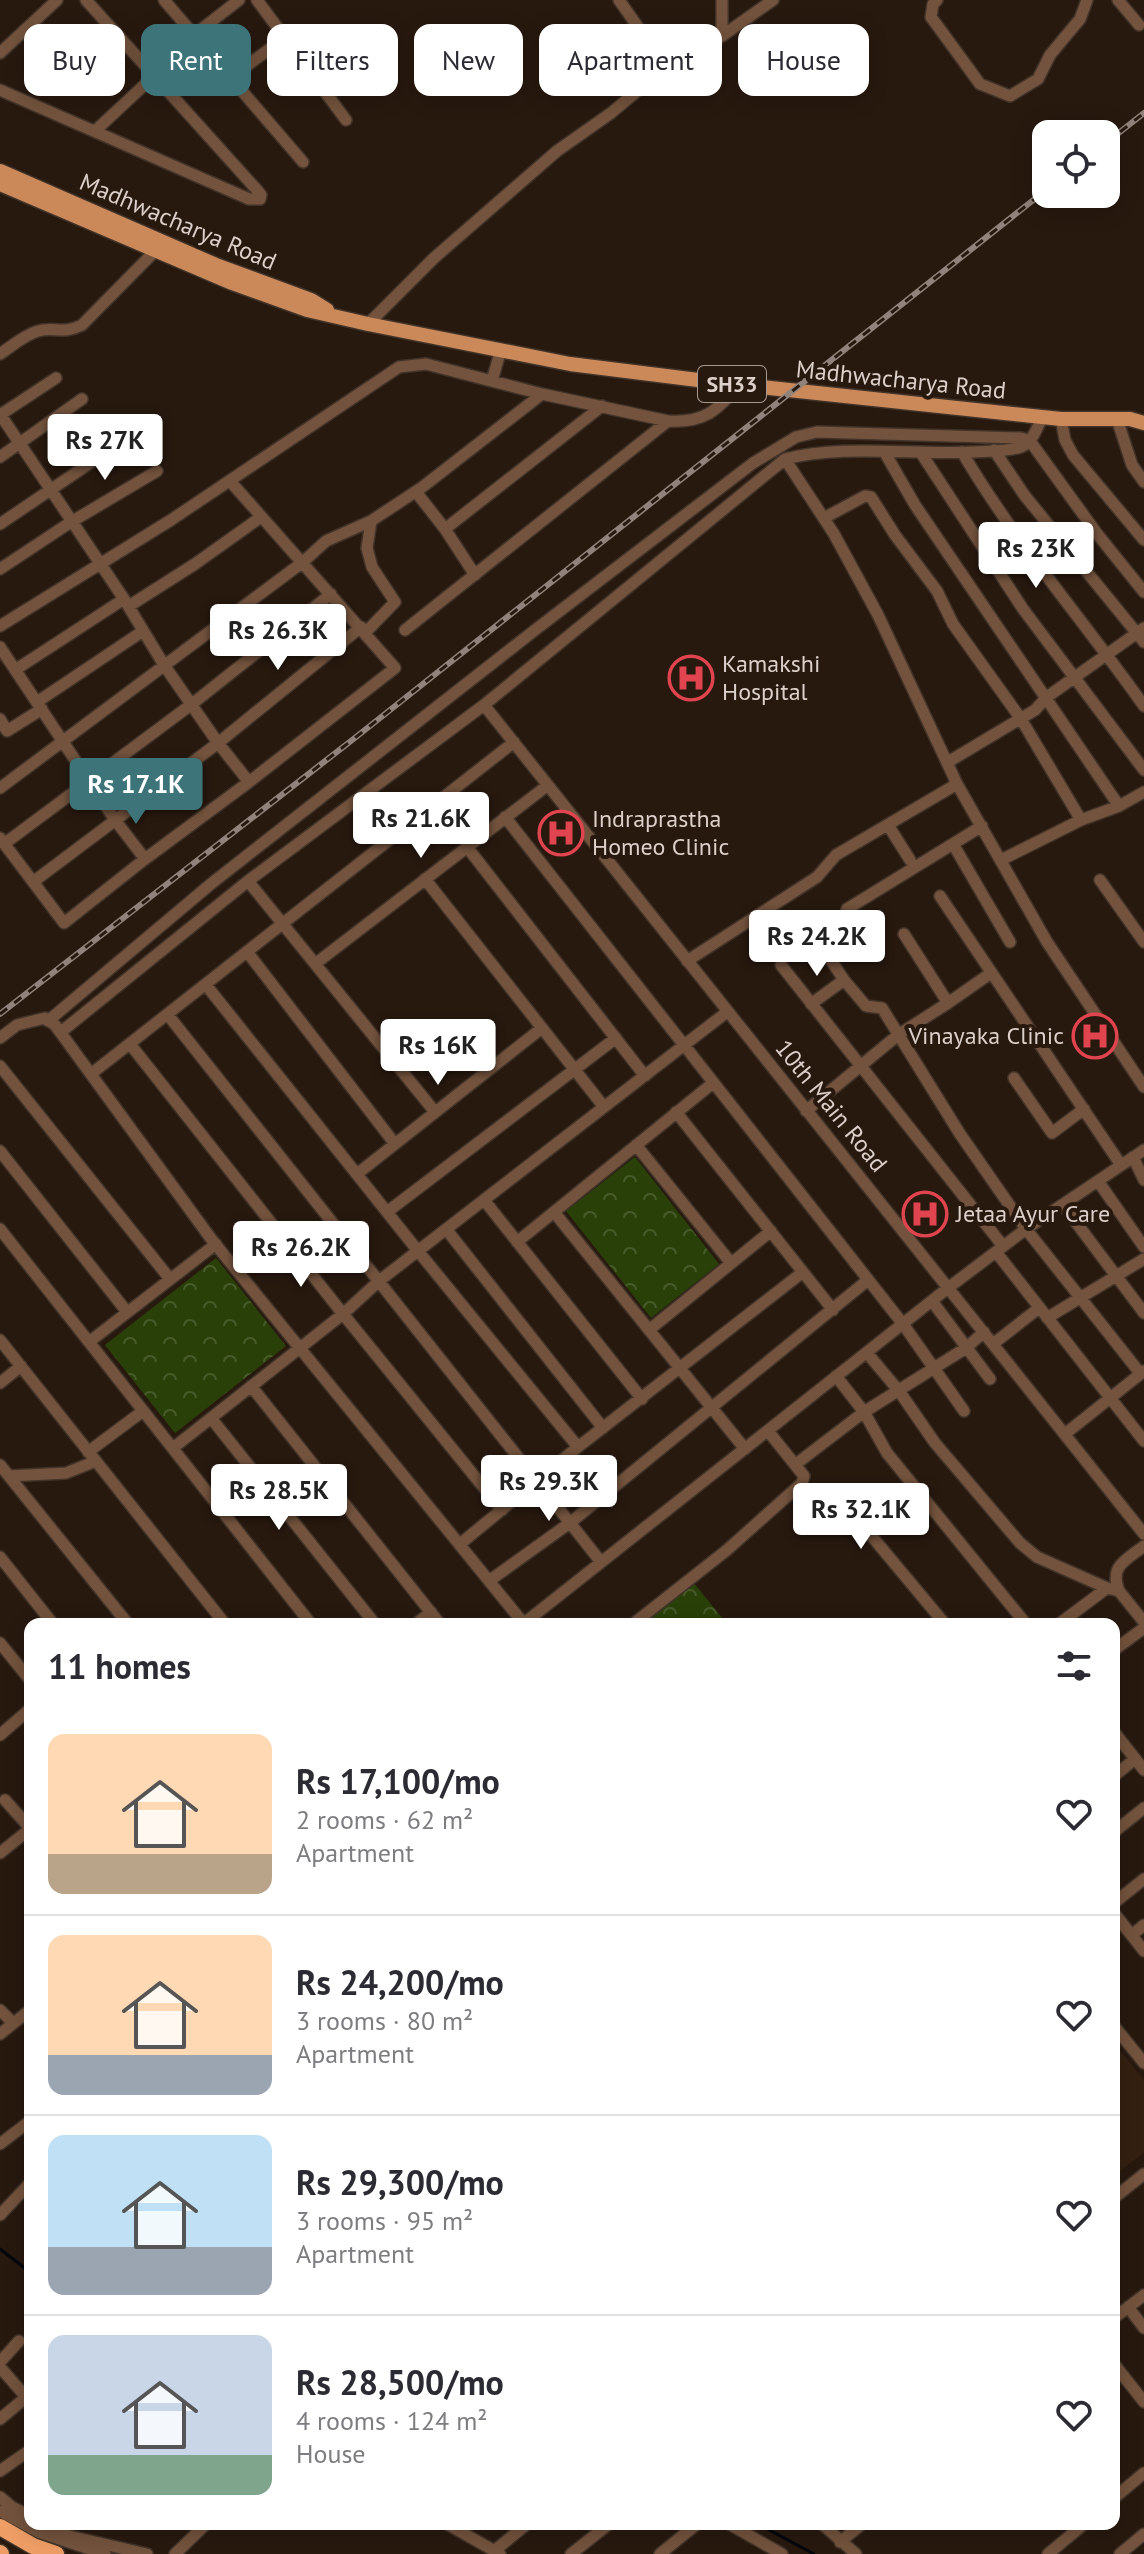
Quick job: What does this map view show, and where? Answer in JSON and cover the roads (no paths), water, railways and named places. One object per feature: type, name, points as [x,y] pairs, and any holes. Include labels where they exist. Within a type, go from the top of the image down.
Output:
[{"type":"highway","points":[[0,2527],[33,2546],[56,2554]]},
{"type":"main road","name":"Madhwacharya Road","points":[[0,171],[216,265],[311,300],[338,316]]},
{"type":"main road","name":"Madhwacharya Road","points":[[0,184],[232,283],[307,310],[368,324],[570,364],[739,385],[1042,418],[1134,418]]},
{"type":"street","points":[[0,53],[57,0]]},
{"type":"street","points":[[86,0],[141,61]]},
{"type":"street","points":[[208,24],[239,0]]},
{"type":"street","points":[[257,0],[276,24]]},
{"type":"street","points":[[619,0],[636,24]]},
{"type":"street","points":[[722,0],[722,24]]},
{"type":"street","points":[[722,36],[773,0]]},
{"type":"street","points":[[937,0],[933,4],[931,17],[980,84],[1010,96],[1038,79],[1050,55],[1080,19],[1087,0]]},
{"type":"street","points":[[1118,0],[1139,25]]},
{"type":"street","points":[[168,1],[186,24]]},
{"type":"street","points":[[95,131],[141,88]]},
{"type":"street","points":[[0,90],[249,199],[260,199],[257,190],[172,96]]},
{"type":"street","points":[[246,96],[303,162]]},
{"type":"street","points":[[329,96],[346,120]]},
{"type":"street","points":[[368,324],[434,258],[557,151],[631,96]]},
{"type":"street","points":[[0,354],[41,329],[60,332],[82,325],[156,250]]},
{"type":"street","points":[[492,381],[501,349]]},
{"type":"street","points":[[0,626],[230,481],[399,367],[426,364],[542,394],[668,421],[688,422],[706,417],[739,385]]},
{"type":"street","points":[[56,378],[0,415],[127,602],[164,665],[249,782]]},
{"type":"street","points":[[475,575],[416,492],[542,394]]},
{"type":"street","points":[[0,457],[82,399]]},
{"type":"street","points":[[445,529],[602,406]]},
{"type":"street","points":[[61,1032],[248,881],[484,705],[785,459],[809,452],[921,453],[1022,447],[1030,441],[1042,418]]},
{"type":"street","points":[[1134,418],[1132,465],[1144,482]]},
{"type":"street","points":[[1061,419],[1065,440],[1073,455],[1144,540]]},
{"type":"street","points":[[405,630],[668,421]]},
{"type":"street","points":[[48,1021],[212,883],[547,620],[774,449],[796,437],[817,432],[1021,438],[1030,441],[1144,592]]},
{"type":"street","points":[[0,524],[130,436]]},
{"type":"street","points":[[948,762],[1035,710],[1047,697],[1107,654],[1142,634],[1025,496],[994,450]]},
{"type":"street","points":[[962,452],[1015,535],[1144,706]]},
{"type":"street","points":[[885,453],[915,505],[1119,806]]},
{"type":"street","points":[[921,453],[1023,609],[1144,770]]},
{"type":"street","points":[[785,459],[824,518],[878,615],[957,784],[1047,942],[1144,1087]]},
{"type":"street","points":[[0,569],[157,471]]},
{"type":"street","points":[[230,481],[303,562],[363,630],[395,668],[64,923],[2,841],[192,704],[331,594]]},
{"type":"street","points":[[0,788],[303,562],[326,541],[371,521],[421,488]]},
{"type":"street","points":[[824,518],[865,496],[871,497],[937,591],[953,624],[1021,719],[1081,820]]},
{"type":"street","points":[[8,666],[195,564],[261,517]]},
{"type":"street","points":[[33,882],[218,743],[395,602],[372,567],[367,548],[371,521]]},
{"type":"street","points":[[0,719],[4,733],[143,631]]},
{"type":"street","points":[[0,647],[8,666],[40,706],[115,820],[145,859]]},
{"type":"street","name":"10th Main Road","points":[[484,705],[1144,1534]]},
{"type":"street","points":[[91,1074],[514,742]]},
{"type":"street","points":[[687,961],[817,877],[836,855],[957,784]]},
{"type":"street","points":[[315,964],[548,785]]},
{"type":"street","points":[[1001,860],[1144,792]]},
{"type":"street","points":[[505,817],[903,1324],[964,1411]]},
{"type":"street","points":[[888,825],[910,860]]},
{"type":"street","points":[[982,826],[847,909],[842,927],[821,944],[844,980],[866,1006],[881,1006],[960,1134],[1026,1229],[1142,1372],[1065,1434]]},
{"type":"street","points":[[953,844],[1010,942]]},
{"type":"street","points":[[467,847],[645,1076]]},
{"type":"street","points":[[425,879],[604,1107]]},
{"type":"street","points":[[1100,880],[1144,942]]},
{"type":"street","points":[[248,881],[435,1112]]},
{"type":"street","points":[[940,896],[1121,1165]]},
{"type":"street","points":[[904,934],[948,1003]]},
{"type":"street","points":[[248,953],[395,1144]]},
{"type":"street","points":[[781,965],[999,1249],[1108,1399],[1144,1441]]},
{"type":"street","points":[[806,1111],[898,1035],[991,973]]},
{"type":"street","points":[[811,1004],[844,980]]},
{"type":"street","points":[[206,985],[578,1447]]},
{"type":"street","points":[[173,1448],[343,1314],[379,1281],[727,1012]]},
{"type":"street","points":[[168,1015],[601,1562]]},
{"type":"street","points":[[0,1038],[17,1025],[45,1018],[61,1032],[216,1244],[518,1618]]},
{"type":"street","points":[[357,1174],[542,1028]]},
{"type":"street","points":[[387,1212],[616,1038]]},
{"type":"street","points":[[130,1044],[502,1510]]},
{"type":"street","points":[[0,1066],[170,1279]]},
{"type":"street","points":[[1014,1078],[1052,1133],[1084,1109]]},
{"type":"street","points":[[517,1242],[713,1083]]},
{"type":"street","points":[[676,1112],[833,1310]]},
{"type":"street","points":[[636,1145],[731,1263]]},
{"type":"street","points":[[531,1618],[999,1249],[1144,1150]]},
{"type":"street","points":[[0,1151],[127,1312]]},
{"type":"street","points":[[1133,1157],[1144,1180]]},
{"type":"street","points":[[1098,1181],[1144,1247]]},
{"type":"street","points":[[484,1200],[642,1399]]},
{"type":"street","points":[[1063,1205],[1144,1313]]},
{"type":"street","points":[[554,1212],[745,1449]]},
{"type":"street","points":[[0,1229],[306,1618]]},
{"type":"street","points":[[446,1229],[603,1428]]},
{"type":"street","points":[[649,1330],[771,1231]]},
{"type":"street","points":[[89,1342],[216,1244]]},
{"type":"street","points":[[1047,1318],[1144,1259]]},
{"type":"street","points":[[460,1544],[578,1447],[803,1272]]},
{"type":"street","points":[[489,1581],[571,1522],[868,1280]]},
{"type":"street","points":[[932,1301],[990,1379]]},
{"type":"street","points":[[993,1344],[1039,1308]]},
{"type":"street","points":[[796,1464],[864,1412],[966,1348],[984,1332]]},
{"type":"street","points":[[0,1340],[220,1618]]},
{"type":"street","points":[[867,1353],[899,1391],[935,1443],[1030,1553],[1113,1589],[1144,1625],[1120,1645]]},
{"type":"street","points":[[0,1383],[21,1366]]},
{"type":"street","points":[[836,1376],[864,1412],[887,1453],[1021,1618]]},
{"type":"street","points":[[251,1386],[436,1618]]},
{"type":"street","points":[[3,1472],[66,1473],[92,1456],[143,1411]]},
{"type":"street","points":[[211,1418],[370,1618]]},
{"type":"street","points":[[641,1618],[727,1550],[802,1483],[804,1476],[768,1431]]},
{"type":"street","points":[[3,1472],[123,1618]]},
{"type":"street","points":[[914,1487],[870,1515],[865,1522],[869,1533],[940,1618]]},
{"type":"street","points":[[1113,1589],[1118,1567],[1144,1546]]},
{"type":"street","points":[[0,1557],[48,1618]]},
{"type":"street","points":[[1068,1618],[1113,1589]]},
{"type":"street","points":[[424,1618],[431,1612]]},
{"type":"street","points":[[0,1643],[24,1673]]},
{"type":"street","points":[[2,1729],[24,1713]]},
{"type":"street","points":[[1120,1740],[1144,1770]]},
{"type":"street","points":[[1120,1771],[1135,1759]]},
{"type":"street","points":[[5,1800],[24,1822]]},
{"type":"street","points":[[1120,1827],[1144,1808]]},
{"type":"street","points":[[1,1851],[24,1834]]},
{"type":"street","points":[[1120,1898],[1144,1879]]},
{"type":"street","points":[[1120,1920],[1144,1951]]},
{"type":"street","points":[[1132,1935],[1144,1925]]},
{"type":"street","points":[[0,2010],[13,2023]]},
{"type":"street","points":[[0,2034],[24,2015]]},
{"type":"street","points":[[1120,2033],[1144,2063]]},
{"type":"street","points":[[0,2144],[24,2126]]},
{"type":"street","points":[[1120,2193],[1144,2174]]},
{"type":"street","points":[[0,2215],[24,2189]]},
{"type":"street","points":[[1120,2313],[1144,2295]]},
{"type":"street","points":[[1128,2307],[1144,2328]]},
{"type":"street","points":[[19,2341],[0,2364],[24,2391]]},
{"type":"street","points":[[1120,2372],[1144,2402]]},
{"type":"street","points":[[0,2419],[24,2399]]},
{"type":"street","points":[[0,2471],[24,2454]]},
{"type":"street","points":[[1120,2493],[1144,2473]]},
{"type":"street","points":[[0,2497],[24,2513]]},
{"type":"street","points":[[0,2511],[24,2524]]},
{"type":"street","points":[[34,2530],[105,2554]]},
{"type":"street","points":[[57,2530],[69,2536],[147,2554]]},
{"type":"street","points":[[175,2554],[200,2530]]},
{"type":"street","points":[[459,2530],[497,2552],[521,2530]]},
{"type":"street","points":[[571,2554],[601,2530]]},
{"type":"street","points":[[660,2554],[690,2530]]},
{"type":"street","points":[[737,2530],[766,2551],[782,2554]]},
{"type":"street","points":[[828,2530],[856,2554]]},
{"type":"street","points":[[840,2542],[855,2530]]},
{"type":"street","points":[[1048,2554],[1077,2530]]},
{"type":"street","points":[[1120,2554],[1144,2534]]},
{"type":"waterway","points":[[0,2249],[24,2267]]},
{"type":"waterway","points":[[769,2530],[814,2554]]},
{"type":"railway","points":[[1120,132],[1144,113]]},
{"type":"railway","points":[[0,1014],[356,737],[1032,201]]},
{"type":"place","name":"Kamakshi Hospital","points":[[691,678]]},
{"type":"place","name":"Indraprastha Homeo Clinic","points":[[561,833]]},
{"type":"place","name":"Vinayaka Clinic","points":[[1095,1036]]},
{"type":"place","name":"Jetaa Ayur Care","points":[[925,1214]]}]
